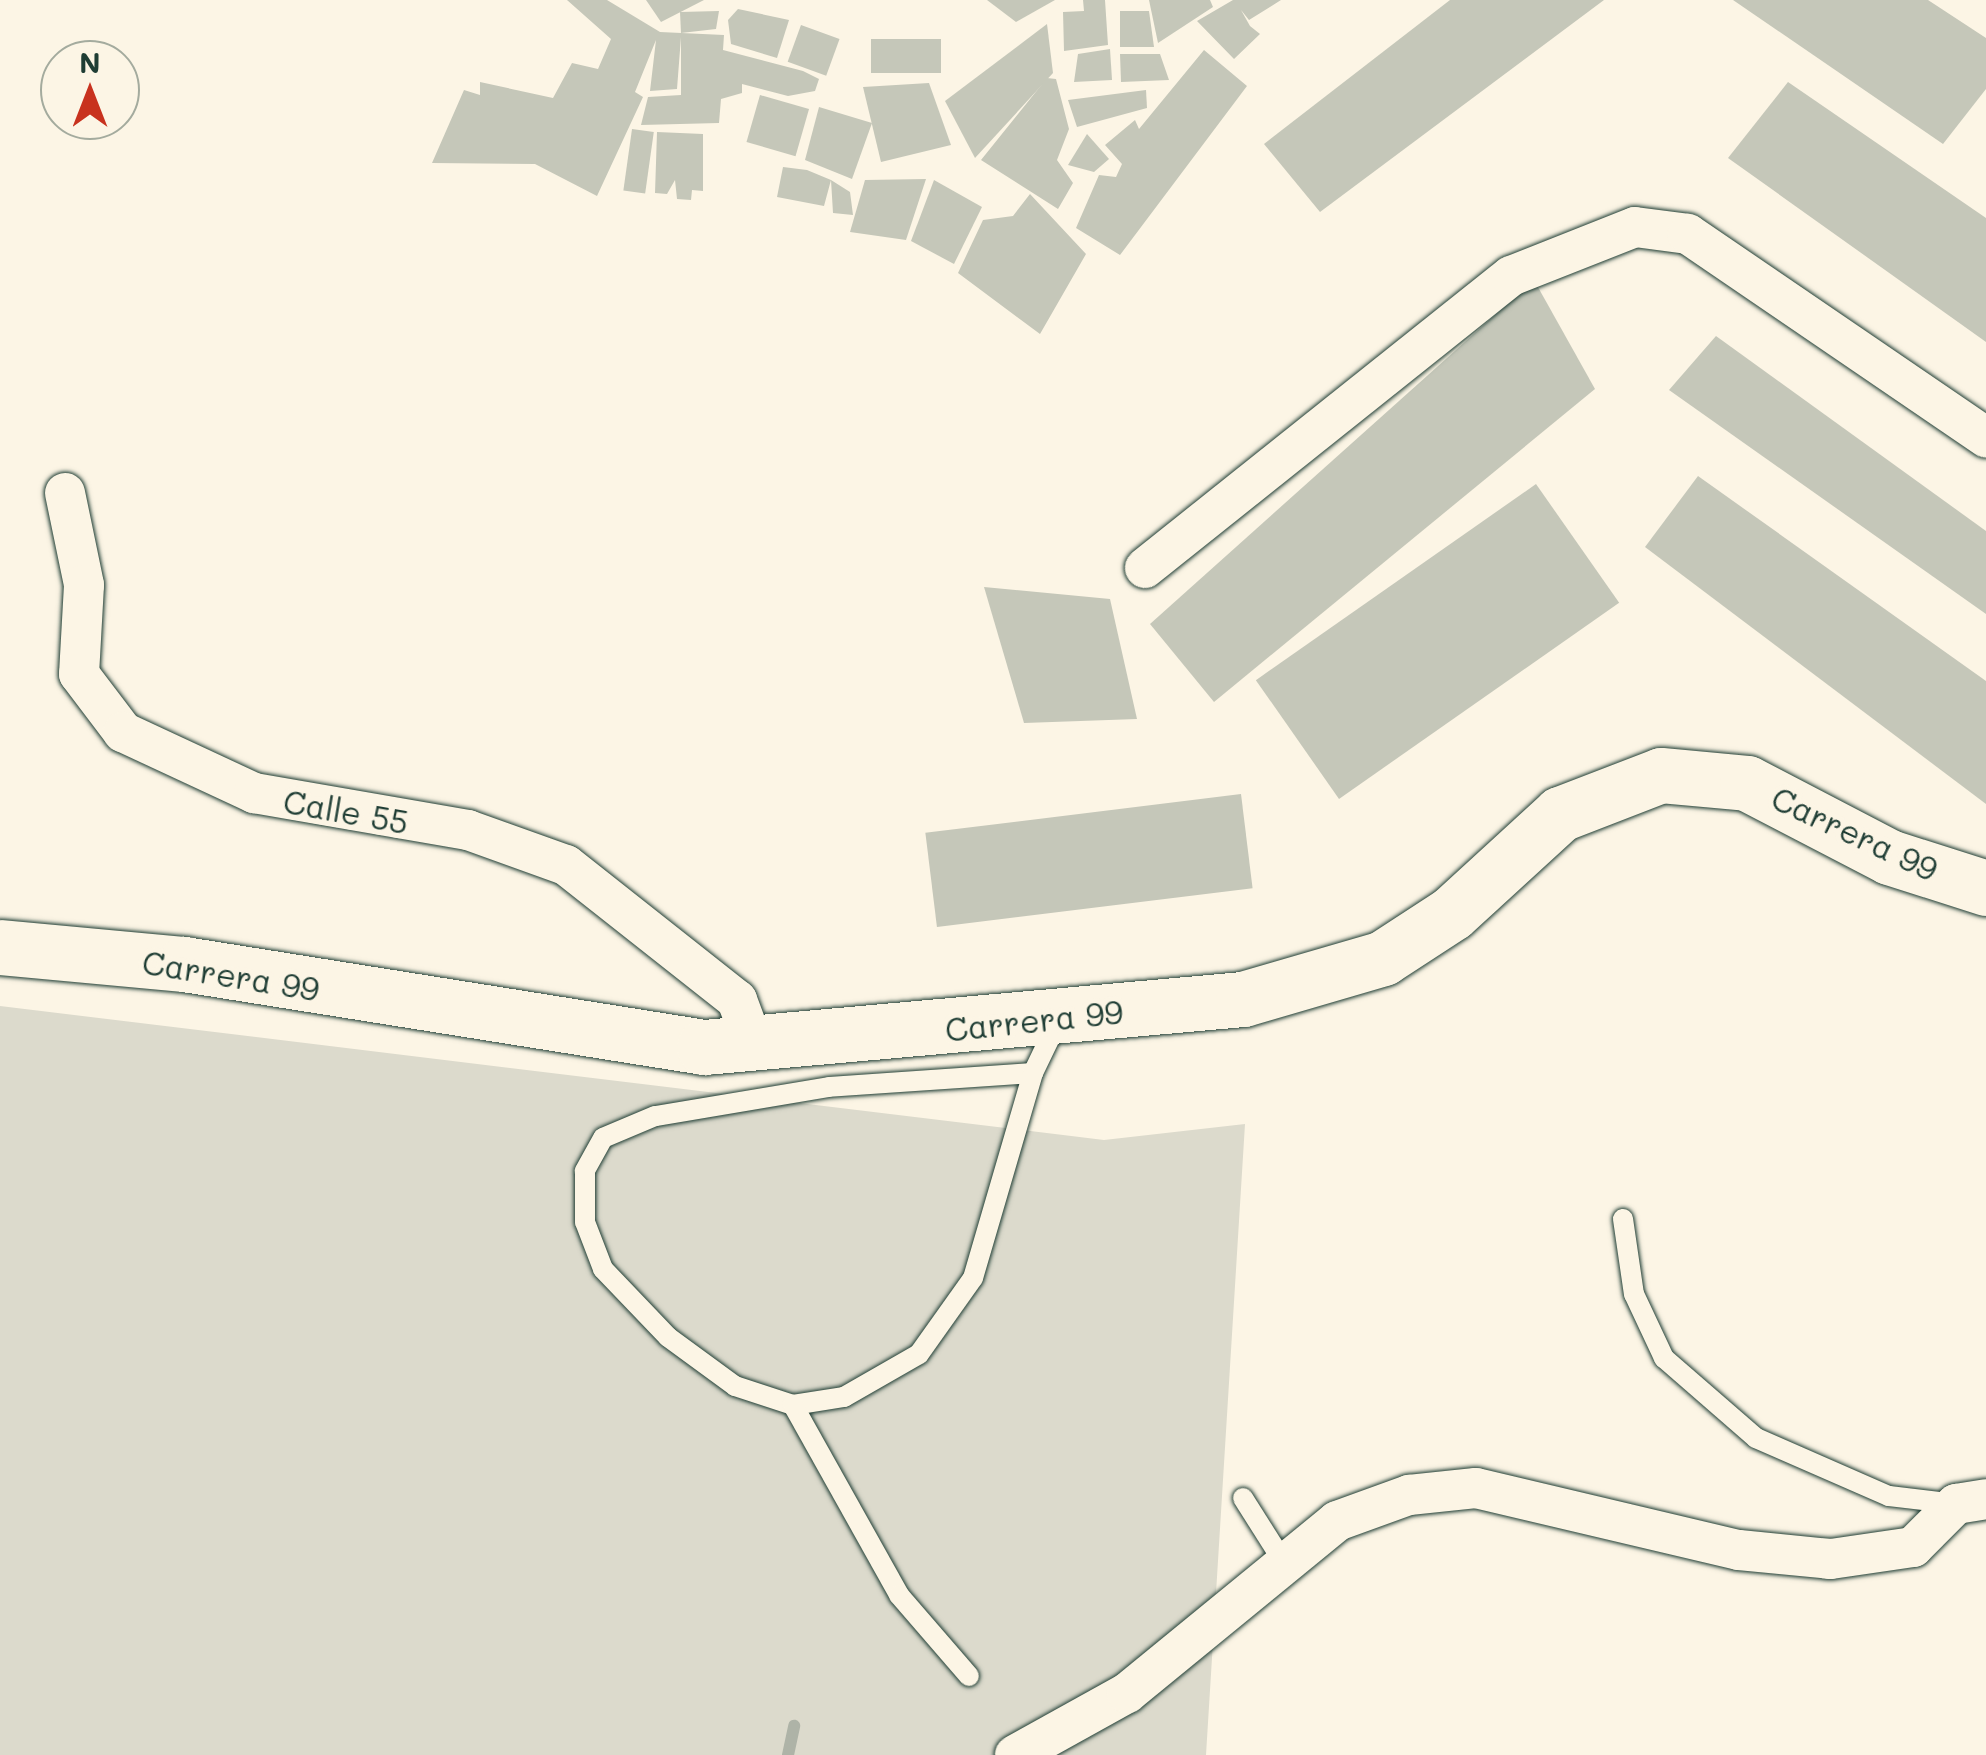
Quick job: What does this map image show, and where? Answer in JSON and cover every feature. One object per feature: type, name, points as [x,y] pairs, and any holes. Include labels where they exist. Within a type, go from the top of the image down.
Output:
[{"type":"street","points":[[1145,568],[1511,276],[1635,227],[1688,234],[1986,437]]},
{"type":"street","name":"Calle 55","points":[[66,493],[84,585],[79,674],[123,732],[254,793],[468,830],[566,866],[737,1000],[754,1046]]},
{"type":"street","name":"Carrera 99","points":[[0,947],[184,964],[591,1035],[754,1046],[1242,999],[1382,958],[1452,913],[1560,814],[1661,775],[1747,783],[1890,856],[1986,888]]},
{"type":"street","points":[[1015,1755],[1127,1693],[1281,1558],[1337,1521],[1408,1495],[1476,1488],[1739,1550],[1831,1559],[1914,1547],[1971,1502]]},
{"type":"lane","points":[[1034,1073],[828,1087],[655,1116],[603,1138],[584,1171],[584,1222],[603,1269],[668,1337],[735,1386],[793,1405],[844,1397],[919,1354],[973,1278],[1034,1073],[1060,1017]]},
{"type":"lane","points":[[1623,1219],[1634,1294],[1664,1358],[1756,1438],[1890,1496],[1971,1502]]},
{"type":"lane","points":[[793,1405],[899,1595],[968,1676]]},
{"type":"lane","points":[[1242,1498],[1281,1558]]},
{"type":"shaded area","points":[[0,1006],[1104,1140],[1245,1124],[1206,1755],[0,1755]]},
{"type":"building","points":[[567,0],[607,0],[660,32],[724,35],[723,50],[803,71],[819,79],[815,91],[788,96],[742,84],[742,93],[721,99],[719,123],[641,125],[648,97],[681,95],[681,37],[677,89],[650,91],[656,40],[635,92],[643,97],[597,196],[535,164],[432,163],[464,90],[480,95],[480,82],[553,98],[572,63],[598,69],[611,39]]},
{"type":"building","points":[[646,0],[704,0],[661,22]]},
{"type":"building","points":[[987,0],[1055,0],[1016,22]]},
{"type":"building","points":[[1083,0],[1105,0],[1108,45],[1064,51],[1063,12],[1084,11]]},
{"type":"building","points":[[1149,0],[1210,0],[1213,7],[1158,43]]},
{"type":"building","points":[[1233,0],[1281,0],[1249,20],[1241,10],[1260,34],[1234,59],[1197,21]]},
{"type":"building","points":[[1450,0],[1604,0],[1320,212],[1264,144]]},
{"type":"building","points":[[1733,0],[1928,0],[1986,38],[1986,89],[1943,144]]},
{"type":"building","points":[[738,9],[789,20],[777,58],[731,44],[728,20]]},
{"type":"building","points":[[719,11],[716,29],[681,33],[680,12]]},
{"type":"building","points":[[1120,11],[1149,11],[1154,47],[1120,47]]},
{"type":"building","points":[[1047,24],[1053,73],[975,158],[945,101]]},
{"type":"building","points":[[801,25],[840,39],[826,76],[788,62]]},
{"type":"building","points":[[871,39],[941,39],[941,73],[871,73]]},
{"type":"building","points":[[1110,49],[1112,80],[1074,82],[1078,54]]},
{"type":"building","points":[[1204,50],[1247,86],[1120,255],[1076,228],[1099,175],[1116,177],[1122,164],[1105,145],[1135,120],[1139,129]]},
{"type":"building","points":[[1120,54],[1160,54],[1169,80],[1121,82]]},
{"type":"building","points":[[1047,78],[1056,79],[1069,129],[1057,160],[1073,183],[1058,209],[981,160]]},
{"type":"building","points":[[1788,82],[1986,218],[1986,342],[1728,158]]},
{"type":"building","points":[[929,83],[951,145],[881,162],[863,87]]},
{"type":"building","points":[[1146,90],[1147,108],[1077,127],[1068,100]]},
{"type":"building","points":[[760,95],[809,109],[796,156],[746,142]]},
{"type":"building","points":[[819,107],[872,123],[852,179],[805,160]]},
{"type":"building","points":[[632,129],[654,132],[645,193],[623,190]]},
{"type":"building","points":[[657,132],[703,134],[703,191],[692,190],[691,200],[677,199],[675,180],[667,194],[655,193]]},
{"type":"building","points":[[1087,134],[1109,159],[1094,172],[1068,165]]},
{"type":"building","points":[[783,167],[807,170],[831,180],[824,206],[777,197]]},
{"type":"building","points":[[926,179],[906,240],[850,232],[865,180]]},
{"type":"building","points":[[831,180],[850,192],[853,215],[833,213]]},
{"type":"building","points":[[934,180],[982,207],[954,264],[911,241]]},
{"type":"building","points":[[1030,194],[1086,254],[1040,334],[958,273],[983,220],[1013,216]]},
{"type":"building","points":[[1534,280],[1595,389],[1214,702],[1150,624]]},
{"type":"building","points":[[1716,336],[1986,531],[1986,614],[1669,390]]},
{"type":"building","points":[[1698,476],[1986,681],[1986,804],[1645,547]]},
{"type":"building","points":[[1536,484],[1619,603],[1339,799],[1256,680]]},
{"type":"building","points":[[984,587],[1110,599],[1137,719],[1024,723]]},
{"type":"building","points":[[1241,794],[1253,888],[937,927],[925,833]]},
{"type":"waterway","points":[[788,1755],[794,1726]]}]
